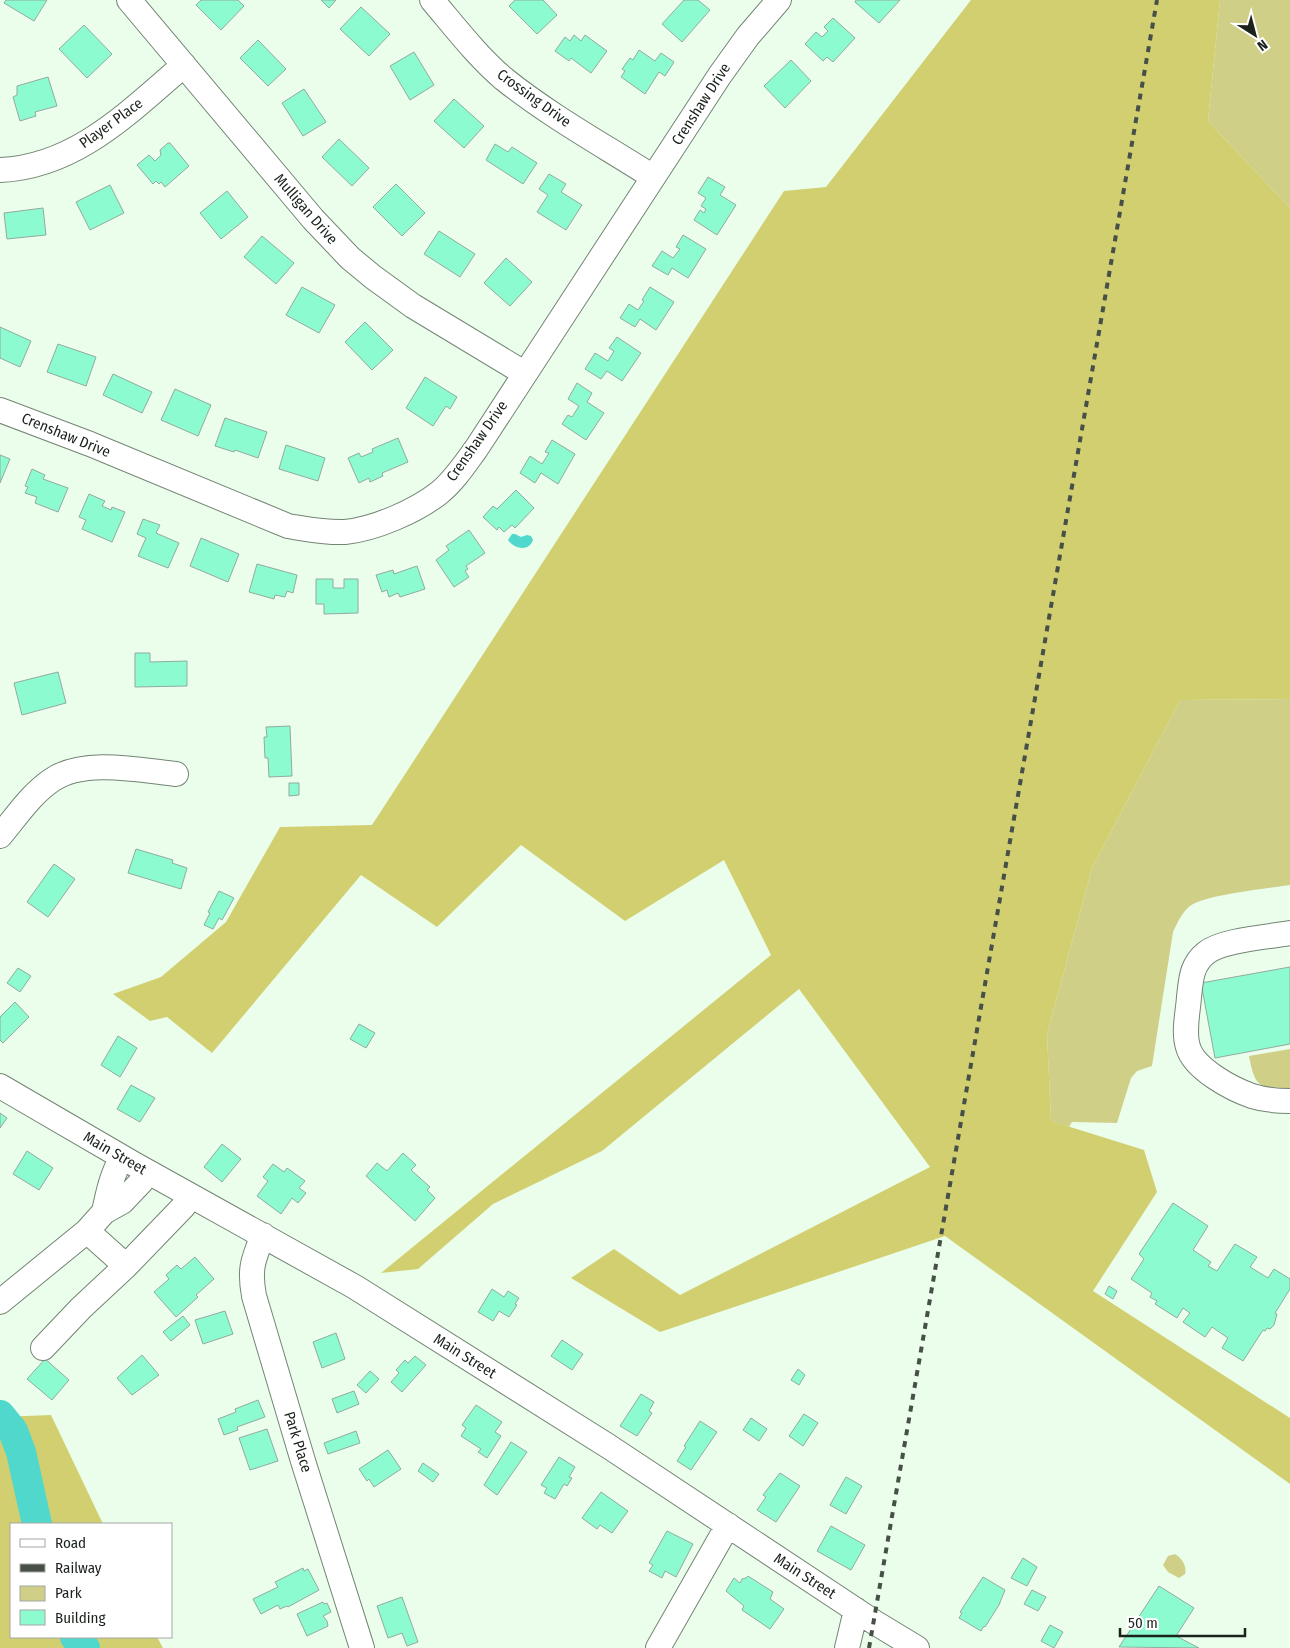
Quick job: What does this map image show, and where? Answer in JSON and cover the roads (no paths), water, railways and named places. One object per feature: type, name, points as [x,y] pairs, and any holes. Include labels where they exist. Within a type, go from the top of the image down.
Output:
[{"type":"street","name":"Mulligan Drive","points":[[129,0],[313,219],[350,258],[413,306],[524,373]]},
{"type":"street","name":"Crossing Drive","points":[[432,0],[472,47],[504,78],[552,113],[653,177]]},
{"type":"street","name":"Crenshaw Drive","points":[[0,410],[90,444],[288,526],[318,531],[345,532],[372,526],[419,506],[440,492],[458,473],[476,449],[720,75],[748,36],[779,0]]},
{"type":"street","name":"Player Place","points":[[0,170],[38,164],[84,145],[108,129],[184,65]]},
{"type":"street","points":[[0,836],[42,788],[55,778],[68,772],[95,767],[176,774]]},
{"type":"street","points":[[1290,933],[1218,946],[1206,953],[1195,963],[1191,979],[1186,1033],[1188,1049],[1205,1070],[1235,1088],[1253,1096],[1277,1101],[1290,1101]]},
{"type":"street","name":"Main Street","points":[[0,1086],[148,1172],[363,1292],[592,1436],[917,1648]]},
{"type":"street","points":[[104,1212],[108,1191],[116,1167],[122,1157]]},
{"type":"street","points":[[0,1302],[87,1231],[104,1212],[122,1202],[148,1172]]},
{"type":"street","points":[[43,1348],[81,1308],[126,1266],[183,1207],[191,1196]]},
{"type":"street","points":[[87,1231],[126,1266]]},
{"type":"street","name":"Park Place","points":[[263,1235],[251,1267],[251,1282],[254,1296],[303,1461],[362,1648]]},
{"type":"street","points":[[658,1648],[728,1525]]},
{"type":"street","points":[[847,1648],[856,1610]]},
{"type":"water","points":[[512,534],[521,537],[531,536],[533,540],[525,548],[517,547],[508,540]]},
{"type":"waterway","points":[[0,1415],[13,1431],[21,1452],[37,1523]]},
{"type":"waterway","points":[[76,1638],[85,1648]]},
{"type":"railway","points":[[869,1648],[1157,0]]}]
